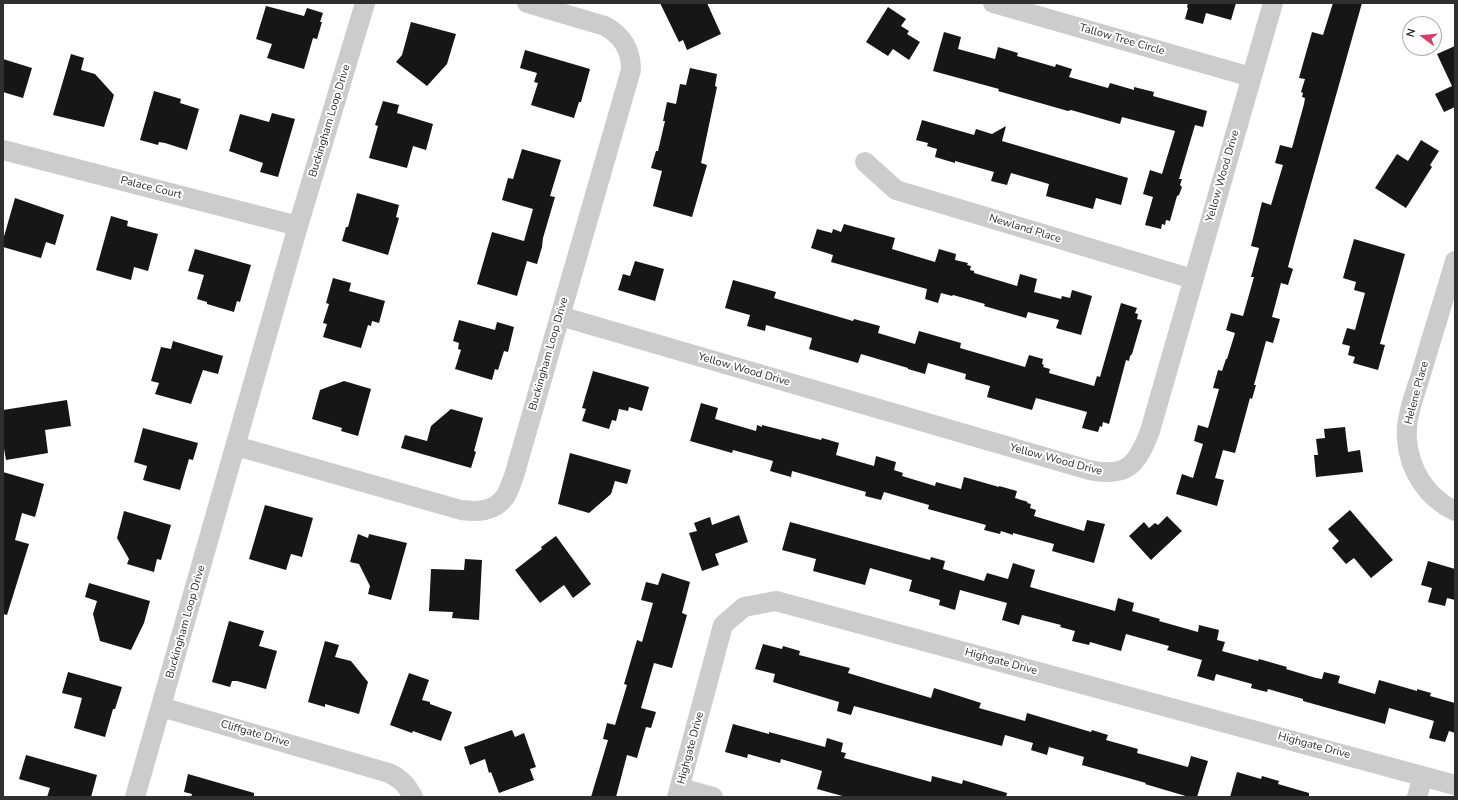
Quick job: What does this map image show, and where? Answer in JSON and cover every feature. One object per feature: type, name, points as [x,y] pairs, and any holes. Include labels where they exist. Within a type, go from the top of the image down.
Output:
[{"type":"street","name":"Buckingham Loop Drive","points":[[135,797],[298,226],[365,3]]},
{"type":"street","name":"Buckingham Loop Drive","points":[[236,446],[461,510],[476,512],[487,509],[498,504],[505,496],[514,476],[631,70],[631,59],[622,38],[609,28],[527,3]]},
{"type":"street","name":"Tallow Tree Circle","points":[[993,3],[1251,77]]},
{"type":"street","name":"Yellow Wood Drive","points":[[560,316],[1089,470],[1102,473],[1122,471],[1138,458],[1144,447],[1273,3]]},
{"type":"street","name":"Palace Court","points":[[3,150],[298,226]]},
{"type":"street","name":"Newland Place","points":[[865,162],[896,190],[1193,279]]},
{"type":"street","name":"Helene Place","points":[[1455,261],[1411,410],[1406,439],[1412,464],[1424,486],[1441,503],[1455,511]]},
{"type":"street","name":"Highgate Drive","points":[[679,793],[724,626],[744,607],[776,601],[1423,776],[1455,786]]},
{"type":"street","name":"Cliffgate Drive","points":[[161,708],[389,773],[400,779],[408,788],[413,797]]},
{"type":"street","points":[[1417,797],[1423,776]]},
{"type":"street","points":[[679,793],[713,797]]},
{"type":"building","points":[[660,3],[707,3],[721,34],[687,50],[683,40],[679,42]]},
{"type":"building","points":[[1188,3],[1236,3],[1231,20],[1206,13],[1203,24],[1185,19]]},
{"type":"building","points":[[1333,3],[1362,3],[1288,267],[1293,269],[1288,285],[1281,283],[1272,317],[1280,319],[1273,343],[1266,341],[1254,385],[1256,385],[1252,399],[1250,398],[1235,453],[1223,450],[1215,478],[1224,480],[1217,506],[1176,494],[1182,474],[1193,478],[1203,444],[1194,441],[1198,425],[1208,428],[1219,389],[1213,388],[1218,370],[1222,371],[1235,333],[1226,330],[1231,313],[1243,316],[1254,277],[1251,277],[1259,248],[1251,246],[1262,202],[1271,205],[1283,165],[1275,163],[1280,145],[1292,148],[1304,104],[1305,98],[1302,97],[1303,93],[1301,92],[1305,79],[1299,78],[1312,32],[1323,35]]},
{"type":"building","points":[[266,6],[304,16],[307,8],[323,13],[317,39],[313,38],[304,69],[267,58],[272,44],[256,39]]},
{"type":"building","points":[[888,7],[906,19],[901,26],[909,31],[907,34],[920,42],[909,60],[893,49],[888,56],[866,42]]},
{"type":"building","points":[[411,22],[456,34],[447,64],[427,86],[396,62],[402,55]]},
{"type":"building","points":[[944,32],[961,37],[958,49],[995,59],[998,47],[1018,53],[1017,56],[1055,67],[1056,64],[1072,69],[1069,77],[1108,88],[1110,83],[1134,90],[1134,87],[1154,92],[1153,96],[1207,111],[1203,127],[1195,125],[1179,179],[1182,179],[1180,185],[1182,187],[1179,195],[1177,196],[1170,221],[1166,220],[1165,225],[1162,224],[1161,229],[1145,225],[1153,197],[1143,194],[1150,170],[1162,174],[1175,131],[1122,117],[1120,124],[1071,110],[1068,111],[998,91],[999,89],[933,71]]},
{"type":"building","points":[[1455,46],[1455,107],[1444,112],[1435,94],[1452,86],[1438,56],[1442,56],[1442,52]]},
{"type":"building","points":[[525,50],[590,69],[581,102],[579,102],[574,118],[531,105],[538,83],[534,82],[537,73],[520,68]]},
{"type":"building","points":[[71,54],[84,58],[81,70],[95,74],[114,95],[104,127],[53,115]]},
{"type":"building","points":[[3,59],[32,68],[23,98],[3,92]]},
{"type":"building","points":[[690,68],[717,74],[715,86],[717,87],[701,163],[707,165],[692,217],[653,206],[662,171],[651,168],[656,151],[658,151],[665,121],[663,121],[667,102],[676,104],[680,84],[686,85]]},
{"type":"building","points":[[154,91],[181,99],[180,103],[199,109],[187,150],[165,143],[159,142],[158,145],[140,140]]},
{"type":"building","points":[[383,101],[399,105],[397,113],[433,124],[426,150],[413,146],[407,168],[369,158],[378,126],[375,125]]},
{"type":"building","points":[[272,113],[295,119],[278,177],[260,172],[263,163],[229,151],[240,114],[269,122]]},
{"type":"building","points":[[922,120],[974,135],[976,129],[992,134],[1006,126],[1002,141],[1128,178],[1121,205],[1096,198],[1093,209],[1046,196],[1049,184],[1011,173],[1007,185],[991,181],[994,172],[935,157],[937,149],[927,146],[928,143],[916,140]]},
{"type":"building","points":[[1421,140],[1439,151],[1430,165],[1432,167],[1406,208],[1375,188],[1397,154],[1408,161]]},
{"type":"building","points":[[522,149],[561,160],[550,196],[555,197],[537,264],[527,261],[517,296],[477,284],[492,232],[524,241],[533,209],[502,200],[508,178],[513,179]]},
{"type":"building","points":[[357,193],[399,205],[396,217],[399,218],[388,255],[342,241],[346,227],[348,227]]},
{"type":"building","points":[[15,198],[64,215],[55,245],[46,242],[41,258],[3,247],[3,240]]},
{"type":"building","points":[[111,216],[128,221],[127,226],[158,234],[148,271],[134,267],[131,280],[96,270]]},
{"type":"building","points":[[844,224],[895,238],[892,249],[935,262],[939,249],[956,254],[955,260],[968,263],[967,265],[971,266],[970,270],[974,271],[974,273],[1017,286],[1020,274],[1037,279],[1034,292],[1061,299],[1062,296],[1070,298],[1072,290],[1092,296],[1081,335],[1056,328],[1059,320],[1028,312],[1026,318],[984,306],[985,304],[941,293],[938,303],[925,299],[927,289],[831,262],[833,255],[811,248],[817,229],[832,233],[833,229],[841,232]]},
{"type":"building","points":[[1354,239],[1405,254],[1380,344],[1385,345],[1378,370],[1353,363],[1355,357],[1348,355],[1350,346],[1342,344],[1347,328],[1355,330],[1365,293],[1354,290],[1356,282],[1343,278]]},
{"type":"building","points":[[195,249],[251,265],[240,302],[237,301],[234,312],[207,304],[207,302],[197,299],[204,275],[188,271]]},
{"type":"building","points":[[635,261],[664,269],[655,301],[618,290],[623,274],[630,276]]},
{"type":"building","points":[[333,278],[351,283],[349,291],[385,301],[379,323],[372,321],[371,326],[368,325],[361,348],[323,337],[327,324],[323,323],[329,304],[326,303]]},
{"type":"building","points":[[733,280],[776,292],[774,298],[853,321],[854,319],[880,326],[878,333],[915,344],[919,331],[961,343],[960,348],[1025,367],[1029,355],[1043,359],[1043,367],[1050,369],[1049,373],[1094,386],[1097,376],[1100,377],[1121,303],[1137,308],[1135,313],[1138,314],[1137,319],[1142,320],[1132,354],[1129,361],[1126,360],[1109,424],[1103,422],[1102,427],[1100,426],[1098,432],[1082,428],[1087,412],[1036,398],[1032,410],[987,397],[990,386],[965,379],[966,374],[928,363],[925,374],[861,354],[858,363],[809,349],[812,338],[766,325],[765,331],[747,326],[750,315],[725,308]]},
{"type":"building","points":[[459,320],[495,330],[497,322],[514,327],[508,352],[504,351],[498,370],[495,369],[492,380],[455,369],[461,350],[458,349],[459,343],[453,341]]},
{"type":"building","points":[[173,341],[223,356],[218,374],[203,370],[191,404],[155,394],[159,383],[151,381],[161,347],[171,349]]},
{"type":"building","points":[[593,371],[649,387],[642,411],[629,407],[628,411],[619,409],[616,421],[612,420],[609,429],[582,421],[586,409],[582,408]]},
{"type":"building","points":[[344,381],[371,389],[358,436],[341,431],[342,428],[312,419],[320,390]]},
{"type":"building","points":[[67,400],[71,426],[45,430],[48,453],[6,460],[3,443],[3,410]]},
{"type":"building","points":[[701,403],[718,408],[715,419],[756,431],[757,425],[762,427],[762,425],[839,443],[836,455],[874,466],[876,456],[896,462],[894,470],[903,473],[902,476],[935,486],[936,482],[961,489],[964,477],[1017,491],[1015,498],[1031,504],[1030,508],[1036,510],[1034,516],[1084,531],[1087,520],[1105,524],[1094,563],[1052,551],[1054,544],[1013,533],[1013,535],[1001,531],[1000,534],[984,530],[986,525],[928,509],[929,505],[884,492],[881,500],[865,496],[866,492],[792,471],[791,477],[770,471],[773,461],[733,450],[732,453],[690,441]]},
{"type":"building","points":[[451,409],[483,418],[471,468],[401,448],[405,435],[427,441],[431,426]]},
{"type":"building","points":[[1345,427],[1348,452],[1360,450],[1363,472],[1316,477],[1314,455],[1318,455],[1316,439],[1325,438],[1324,429]]},
{"type":"building","points":[[143,428],[198,443],[193,460],[189,459],[180,490],[143,480],[147,466],[134,462]]},
{"type":"building","points":[[570,453],[631,470],[627,484],[615,481],[611,494],[589,513],[558,504]]},
{"type":"building","points":[[3,472],[44,484],[35,517],[22,513],[15,540],[29,544],[7,615],[3,614]]},
{"type":"building","points":[[265,505],[313,518],[302,557],[291,554],[286,570],[249,559]]},
{"type":"building","points":[[1350,510],[1393,560],[1371,578],[1354,558],[1346,564],[1332,548],[1339,541],[1328,529]]},
{"type":"building","points":[[124,511],[171,525],[161,560],[157,559],[154,572],[127,564],[129,559],[117,538]]},
{"type":"building","points":[[739,515],[748,542],[715,554],[719,565],[702,571],[689,533],[697,531],[694,523],[710,517],[712,525]]},
{"type":"building","points":[[1167,516],[1182,531],[1151,560],[1129,536],[1144,522],[1149,528],[1155,523],[1158,525]]},
{"type":"building","points":[[790,522],[930,560],[931,557],[945,561],[943,569],[984,581],[987,573],[1008,579],[1013,563],[1035,570],[1030,587],[1115,611],[1118,598],[1134,603],[1132,611],[1160,619],[1159,621],[1198,632],[1199,625],[1219,630],[1217,640],[1225,642],[1222,651],[1287,667],[1286,669],[1316,678],[1322,679],[1324,672],[1340,676],[1338,683],[1375,694],[1379,680],[1417,691],[1417,689],[1431,693],[1430,696],[1455,703],[1455,733],[1449,731],[1445,742],[1429,738],[1434,721],[1389,708],[1385,724],[1303,701],[1303,699],[1268,689],[1267,692],[1251,688],[1252,684],[1216,674],[1214,681],[1197,676],[1202,660],[1167,650],[1169,646],[1126,634],[1121,651],[1090,642],[1089,645],[1072,641],[1075,631],[1060,627],[1061,625],[1022,615],[1019,625],[1002,620],[1007,603],[960,590],[955,610],[939,605],[940,600],[909,591],[912,580],[870,568],[865,585],[813,571],[816,559],[782,550]]},
{"type":"building","points":[[358,534],[368,538],[369,534],[407,543],[391,600],[368,594],[370,586],[359,564],[350,562]]},
{"type":"building","points":[[556,536],[591,584],[573,598],[564,585],[540,603],[515,570]]},
{"type":"building","points":[[465,559],[482,560],[479,620],[452,618],[453,612],[429,611],[431,569],[464,570]]},
{"type":"building","points":[[1428,561],[1455,569],[1455,600],[1447,598],[1445,606],[1428,602],[1432,588],[1421,585]]},
{"type":"building","points":[[662,573],[690,582],[682,613],[687,615],[672,668],[654,663],[641,708],[656,712],[651,728],[646,727],[637,758],[627,755],[616,797],[591,797],[608,740],[603,739],[607,723],[615,725],[627,685],[624,684],[637,640],[642,642],[653,603],[641,600],[646,582],[658,585]]},
{"type":"building","points":[[89,583],[150,601],[144,623],[131,650],[100,641],[93,614],[97,601],[85,597]]},
{"type":"building","points":[[229,621],[264,631],[259,646],[277,651],[266,689],[237,681],[232,681],[230,687],[212,682]]},
{"type":"building","points":[[325,641],[339,645],[335,657],[351,661],[368,682],[359,714],[325,704],[325,707],[308,702]]},
{"type":"building","points":[[763,644],[782,649],[783,646],[800,651],[799,655],[850,668],[848,673],[931,698],[934,688],[981,703],[979,708],[1025,721],[1027,713],[1091,732],[1092,730],[1108,735],[1106,740],[1138,749],[1137,753],[1188,767],[1191,756],[1208,761],[1197,797],[1189,797],[1082,765],[1084,757],[1049,747],[1047,755],[1031,750],[1033,743],[1005,735],[1002,746],[854,706],[851,715],[837,711],[839,702],[773,682],[775,674],[755,669]]},
{"type":"building","points":[[68,672],[122,687],[115,709],[113,709],[105,737],[74,728],[82,698],[62,693]]},
{"type":"building","points":[[409,673],[429,680],[422,700],[452,712],[441,741],[390,725]]},
{"type":"building","points":[[733,724],[825,747],[827,738],[843,743],[841,752],[846,753],[844,758],[931,782],[932,776],[962,784],[963,780],[1007,793],[1006,797],[846,797],[817,789],[822,771],[781,759],[780,763],[748,754],[747,758],[725,752]]},
{"type":"building","points":[[512,730],[515,737],[524,733],[536,767],[530,769],[534,780],[499,793],[491,772],[489,773],[485,759],[470,765],[464,747]]},
{"type":"building","points":[[26,755],[97,775],[91,797],[47,797],[50,788],[19,779]]},
{"type":"building","points":[[1237,772],[1261,779],[1262,776],[1279,781],[1278,784],[1309,793],[1309,797],[1230,797]]},
{"type":"building","points":[[188,774],[254,793],[254,797],[191,797],[192,794],[184,792]]}]
